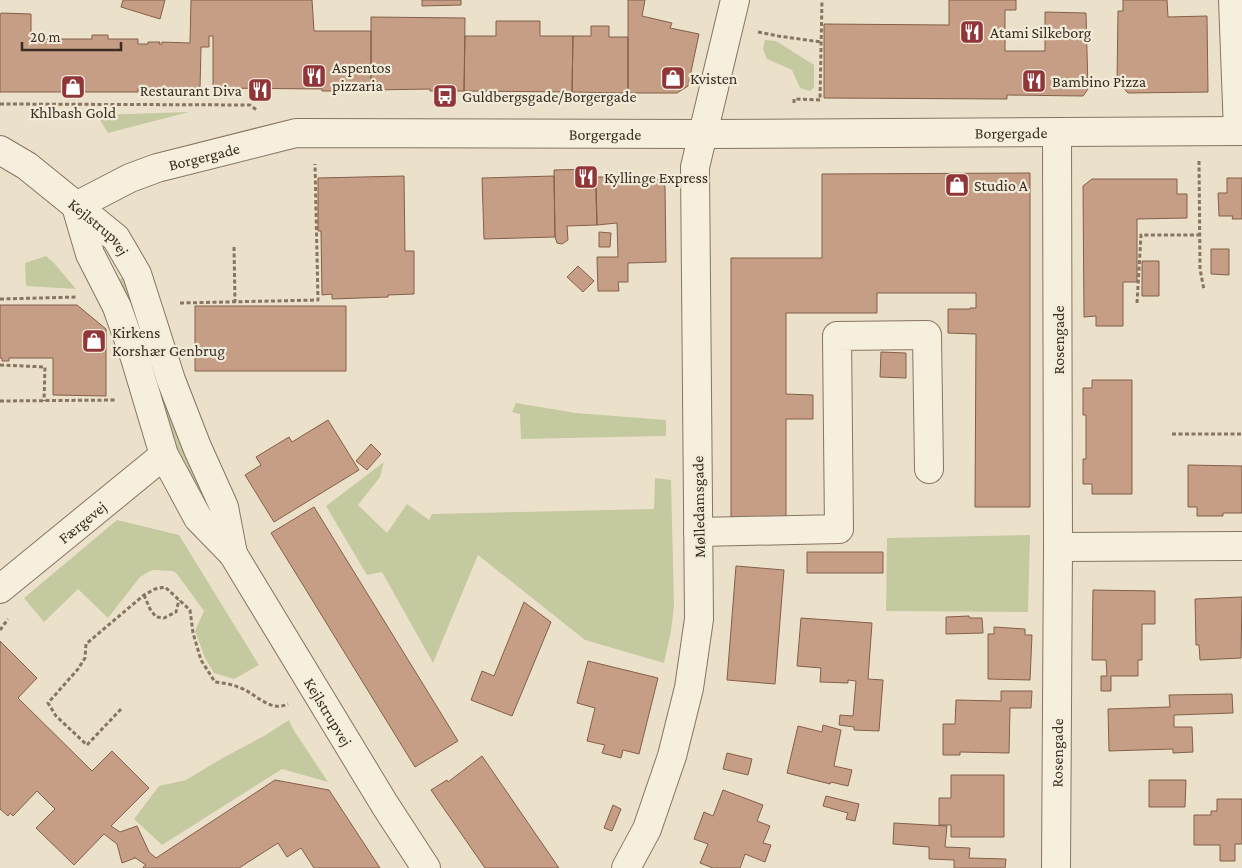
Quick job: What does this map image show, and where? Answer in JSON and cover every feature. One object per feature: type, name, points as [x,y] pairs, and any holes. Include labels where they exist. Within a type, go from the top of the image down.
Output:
[{"type":"street","name":"Mølledamsgade","points":[[626,868],[647,829],[672,756],[689,688],[699,620],[695,167],[735,0]]},
{"type":"street","points":[[1233,0],[1240,131]]},
{"type":"street","name":"Borgergade","points":[[76,206],[130,178],[157,168],[301,134],[1240,131]]},
{"type":"street","name":"Rosengade","points":[[1056,868],[1058,547],[1057,133]]},
{"type":"street","points":[[0,150],[27,166],[76,206]]},
{"type":"street","name":"Kejlstrupvej","points":[[76,206],[90,254],[117,307],[149,400],[164,456],[198,518],[232,554],[385,805],[426,868]]},
{"type":"street","name":"Kejlstrupvej","points":[[76,206],[116,238],[137,274],[171,380],[197,447],[224,507],[232,554]]},
{"type":"street","points":[[698,532],[839,529],[837,336],[927,335],[929,469]]},
{"type":"street","name":"Færgevej","points":[[0,589],[164,456]]},
{"type":"street","points":[[1058,547],[1242,546]]},
{"type":"path","points":[[820,100],[822,0]]},
{"type":"path","points":[[778,36],[821,42]]},
{"type":"path","points":[[0,104],[250,105],[301,134],[318,300],[146,303]]},
{"type":"path","points":[[1198,131],[1200,268],[1204,290]]},
{"type":"path","points":[[1138,302],[1141,235],[1200,235]]},
{"type":"path","points":[[234,247],[235,302]]},
{"type":"path","points":[[0,299],[75,298],[102,280]]},
{"type":"path","points":[[0,365],[45,367],[44,401]]},
{"type":"path","points":[[0,401],[149,400]]},
{"type":"path","points":[[1172,434],[1242,434]]},
{"type":"path","points":[[121,709],[87,745],[56,716],[48,703],[86,658],[86,644],[144,595],[155,589],[165,587],[190,610],[193,634],[201,660],[215,682],[239,687],[270,706],[282,706],[315,690]]},
{"type":"path","points":[[144,595],[156,617],[164,618],[176,612],[179,599]]},
{"type":"green space","points":[[765,40],[776,41],[814,65],[814,87],[810,91],[800,88],[792,70],[767,59],[763,49]]},
{"type":"green space","points":[[189,112],[108,133],[97,115]]},
{"type":"green space","points":[[46,256],[76,289],[26,286],[25,263]]},
{"type":"green space","points":[[127,275],[218,513],[211,516],[177,451],[160,404],[149,355],[118,280]]},
{"type":"green space","points":[[516,403],[576,413],[666,420],[666,436],[521,439],[520,414],[512,412]]},
{"type":"green space","points":[[384,462],[380,477],[358,505],[387,533],[407,504],[429,520],[432,514],[654,509],[655,478],[671,480],[674,605],[664,663],[585,640],[478,555],[433,663],[382,572],[367,575],[326,506]]},
{"type":"green space","points":[[117,520],[179,535],[259,665],[234,679],[214,673],[205,658],[195,631],[204,611],[173,571],[152,570],[140,577],[108,618],[78,589],[44,622],[24,598]]},
{"type":"green space","points":[[1030,535],[1028,612],[886,611],[887,538]]},
{"type":"green space","points":[[289,720],[328,782],[282,769],[162,845],[134,819],[159,786],[186,780]]},
{"type":"building","points":[[123,0],[165,0],[160,19],[121,7]]},
{"type":"building","points":[[191,0],[312,0],[314,31],[371,31],[371,90],[333,89],[333,91],[322,91],[322,89],[213,88],[213,36],[209,36],[209,47],[201,47],[200,88],[192,88],[192,92],[179,92],[179,88],[156,88],[157,91],[144,92],[144,88],[138,88],[138,92],[0,92],[1,13],[31,14],[31,39],[92,39],[92,35],[108,35],[108,39],[138,39],[138,44],[148,44],[148,42],[160,42],[159,44],[162,44],[162,42],[190,43]]},
{"type":"building","points":[[422,0],[461,0],[461,5],[422,6]]},
{"type":"building","points":[[628,0],[645,0],[642,16],[672,23],[670,28],[699,34],[688,86],[677,93],[628,93]]},
{"type":"building","points":[[949,0],[1016,0],[1016,10],[1005,10],[1005,51],[1045,51],[1045,12],[1086,13],[1088,89],[1083,96],[1007,95],[1007,99],[824,98],[824,24],[949,25]]},
{"type":"building","points":[[1123,0],[1167,0],[1168,17],[1207,16],[1208,92],[1128,93],[1117,81],[1118,11],[1123,11]]},
{"type":"building","points":[[371,17],[465,18],[464,91],[430,91],[430,89],[371,90]]},
{"type":"building","points":[[496,21],[540,21],[540,36],[573,36],[572,92],[464,91],[465,36],[496,36]]},
{"type":"building","points":[[591,26],[609,26],[609,37],[628,37],[628,93],[572,92],[573,36],[591,36]]},
{"type":"building","points":[[595,169],[597,225],[567,226],[568,240],[562,244],[557,243],[555,237],[554,170]]},
{"type":"building","points":[[1030,173],[1030,507],[975,507],[976,334],[948,333],[948,309],[976,308],[976,293],[877,293],[877,313],[786,313],[786,394],[813,395],[813,419],[786,419],[786,521],[731,520],[731,258],[822,258],[822,174]]},
{"type":"building","points":[[404,176],[405,251],[414,251],[414,294],[332,299],[332,294],[322,295],[321,231],[318,231],[318,178]]},
{"type":"building","points":[[554,176],[555,237],[484,239],[482,178]]},
{"type":"building","points":[[596,177],[655,177],[665,186],[666,262],[628,263],[628,282],[618,282],[619,291],[598,291],[597,257],[618,257],[617,223],[597,225]]},
{"type":"building","points":[[1227,178],[1242,178],[1242,219],[1232,219],[1233,216],[1219,216],[1218,193],[1227,193]]},
{"type":"building","points":[[1092,179],[1177,179],[1177,194],[1187,194],[1187,218],[1137,219],[1137,282],[1123,282],[1123,326],[1096,326],[1096,316],[1084,317],[1083,186]]},
{"type":"building","points":[[599,232],[611,233],[610,247],[599,247]]},
{"type":"building","points":[[1211,249],[1229,249],[1229,275],[1211,274]]},
{"type":"building","points":[[1142,261],[1159,261],[1159,296],[1142,296]]},
{"type":"building","points":[[578,266],[594,281],[583,292],[567,277]]},
{"type":"building","points":[[0,305],[77,305],[106,329],[106,396],[53,395],[53,358],[9,358],[9,361],[2,361],[2,358],[0,358]]},
{"type":"building","points":[[195,306],[346,306],[346,371],[195,371]]},
{"type":"building","points":[[881,352],[906,353],[906,378],[880,377]]},
{"type":"building","points":[[1092,380],[1132,380],[1132,494],[1092,494],[1092,484],[1083,484],[1083,459],[1086,459],[1086,415],[1083,415],[1083,388],[1092,388]]},
{"type":"building","points":[[328,420],[359,470],[274,522],[245,475],[261,465],[256,457],[289,437],[292,442]]},
{"type":"building","points":[[371,444],[381,454],[367,470],[356,461]]},
{"type":"building","points":[[1188,465],[1242,466],[1242,513],[1223,513],[1223,516],[1197,516],[1197,507],[1188,507]]},
{"type":"building","points":[[314,507],[458,741],[415,767],[271,533]]},
{"type":"building","points":[[807,552],[883,552],[883,573],[807,573]]},
{"type":"building","points":[[736,566],[784,570],[775,684],[727,680]]},
{"type":"building","points":[[1093,590],[1155,591],[1155,624],[1142,624],[1142,660],[1138,660],[1138,676],[1111,676],[1111,691],[1101,691],[1101,676],[1107,676],[1106,660],[1092,660]]},
{"type":"building","points":[[1242,597],[1241,658],[1200,660],[1199,645],[1196,645],[1195,599]]},
{"type":"building","points":[[524,602],[551,622],[512,716],[471,700],[482,671],[494,676]]},
{"type":"building","points":[[969,616],[970,618],[982,618],[983,633],[946,634],[946,617]]},
{"type":"building","points":[[801,618],[872,623],[868,679],[883,680],[879,731],[854,730],[854,727],[839,725],[840,715],[853,716],[856,681],[848,680],[848,683],[820,682],[821,668],[797,666]]},
{"type":"building","points":[[994,627],[1025,629],[1025,635],[1032,635],[1030,680],[988,679],[988,634],[994,634]]},
{"type":"building","points":[[0,641],[37,678],[18,698],[92,771],[112,751],[149,788],[111,826],[120,832],[137,826],[149,852],[156,858],[275,780],[329,790],[380,868],[314,868],[301,848],[287,857],[278,843],[239,868],[144,868],[146,865],[134,857],[122,863],[117,844],[104,834],[74,865],[36,828],[55,809],[37,791],[13,816],[10,813],[8,816],[0,809]]},
{"type":"building","points":[[588,661],[658,678],[639,754],[623,750],[621,758],[602,753],[605,745],[587,741],[595,708],[577,703]]},
{"type":"building","points":[[1001,691],[1032,691],[1031,708],[1010,708],[1009,753],[960,752],[960,755],[943,755],[943,724],[955,724],[956,700],[1001,701]]},
{"type":"building","points":[[1232,694],[1233,713],[1174,715],[1174,727],[1192,727],[1193,752],[1173,753],[1173,749],[1109,751],[1108,709],[1170,707],[1169,695]]},
{"type":"building","points":[[823,725],[841,730],[834,766],[852,770],[848,786],[831,782],[830,784],[787,773],[798,726],[822,732]]},
{"type":"building","points":[[727,753],[752,759],[748,775],[723,769]]},
{"type":"building","points":[[482,756],[559,868],[485,868],[431,790],[447,780],[448,782]]},
{"type":"building","points":[[951,775],[1004,775],[1004,837],[951,837],[951,825],[939,825],[939,798],[951,798]]},
{"type":"building","points":[[1149,780],[1186,780],[1185,807],[1149,807]]},
{"type":"building","points":[[723,790],[763,805],[757,821],[770,826],[763,843],[771,845],[765,862],[745,854],[740,868],[713,868],[700,863],[708,844],[694,839],[704,812],[713,816]]},
{"type":"building","points":[[826,796],[859,804],[855,821],[846,819],[848,813],[823,806]]},
{"type":"building","points":[[1217,799],[1242,799],[1242,844],[1235,844],[1235,861],[1220,861],[1220,845],[1194,845],[1194,815],[1211,815],[1211,811],[1217,811]]},
{"type":"building","points":[[613,805],[621,809],[612,831],[604,828]]},
{"type":"building","points":[[894,823],[947,826],[945,847],[970,848],[969,858],[1006,859],[1005,868],[954,868],[954,860],[929,859],[929,847],[893,844]]},
{"type":"place","name":"Atami Silkeborg","points":[[972,32]]},
{"type":"place","name":"Aspentos pizzaria","points":[[314,76]]},
{"type":"place","name":"Kvisten","points":[[673,78]]},
{"type":"place","name":"Bambino Pizza","points":[[1034,81]]},
{"type":"place","name":"Khlbash Gold","points":[[73,87]]},
{"type":"place","name":"Restaurant Diva","points":[[260,90]]},
{"type":"place","name":"Guldbergsgade/Borgergade","points":[[445,96]]},
{"type":"place","name":"Kyllinge Express","points":[[586,177]]},
{"type":"place","name":"Studio A","points":[[957,185]]},
{"type":"place","name":"Kirkens Korshær Genbrug","points":[[94,341]]}]
